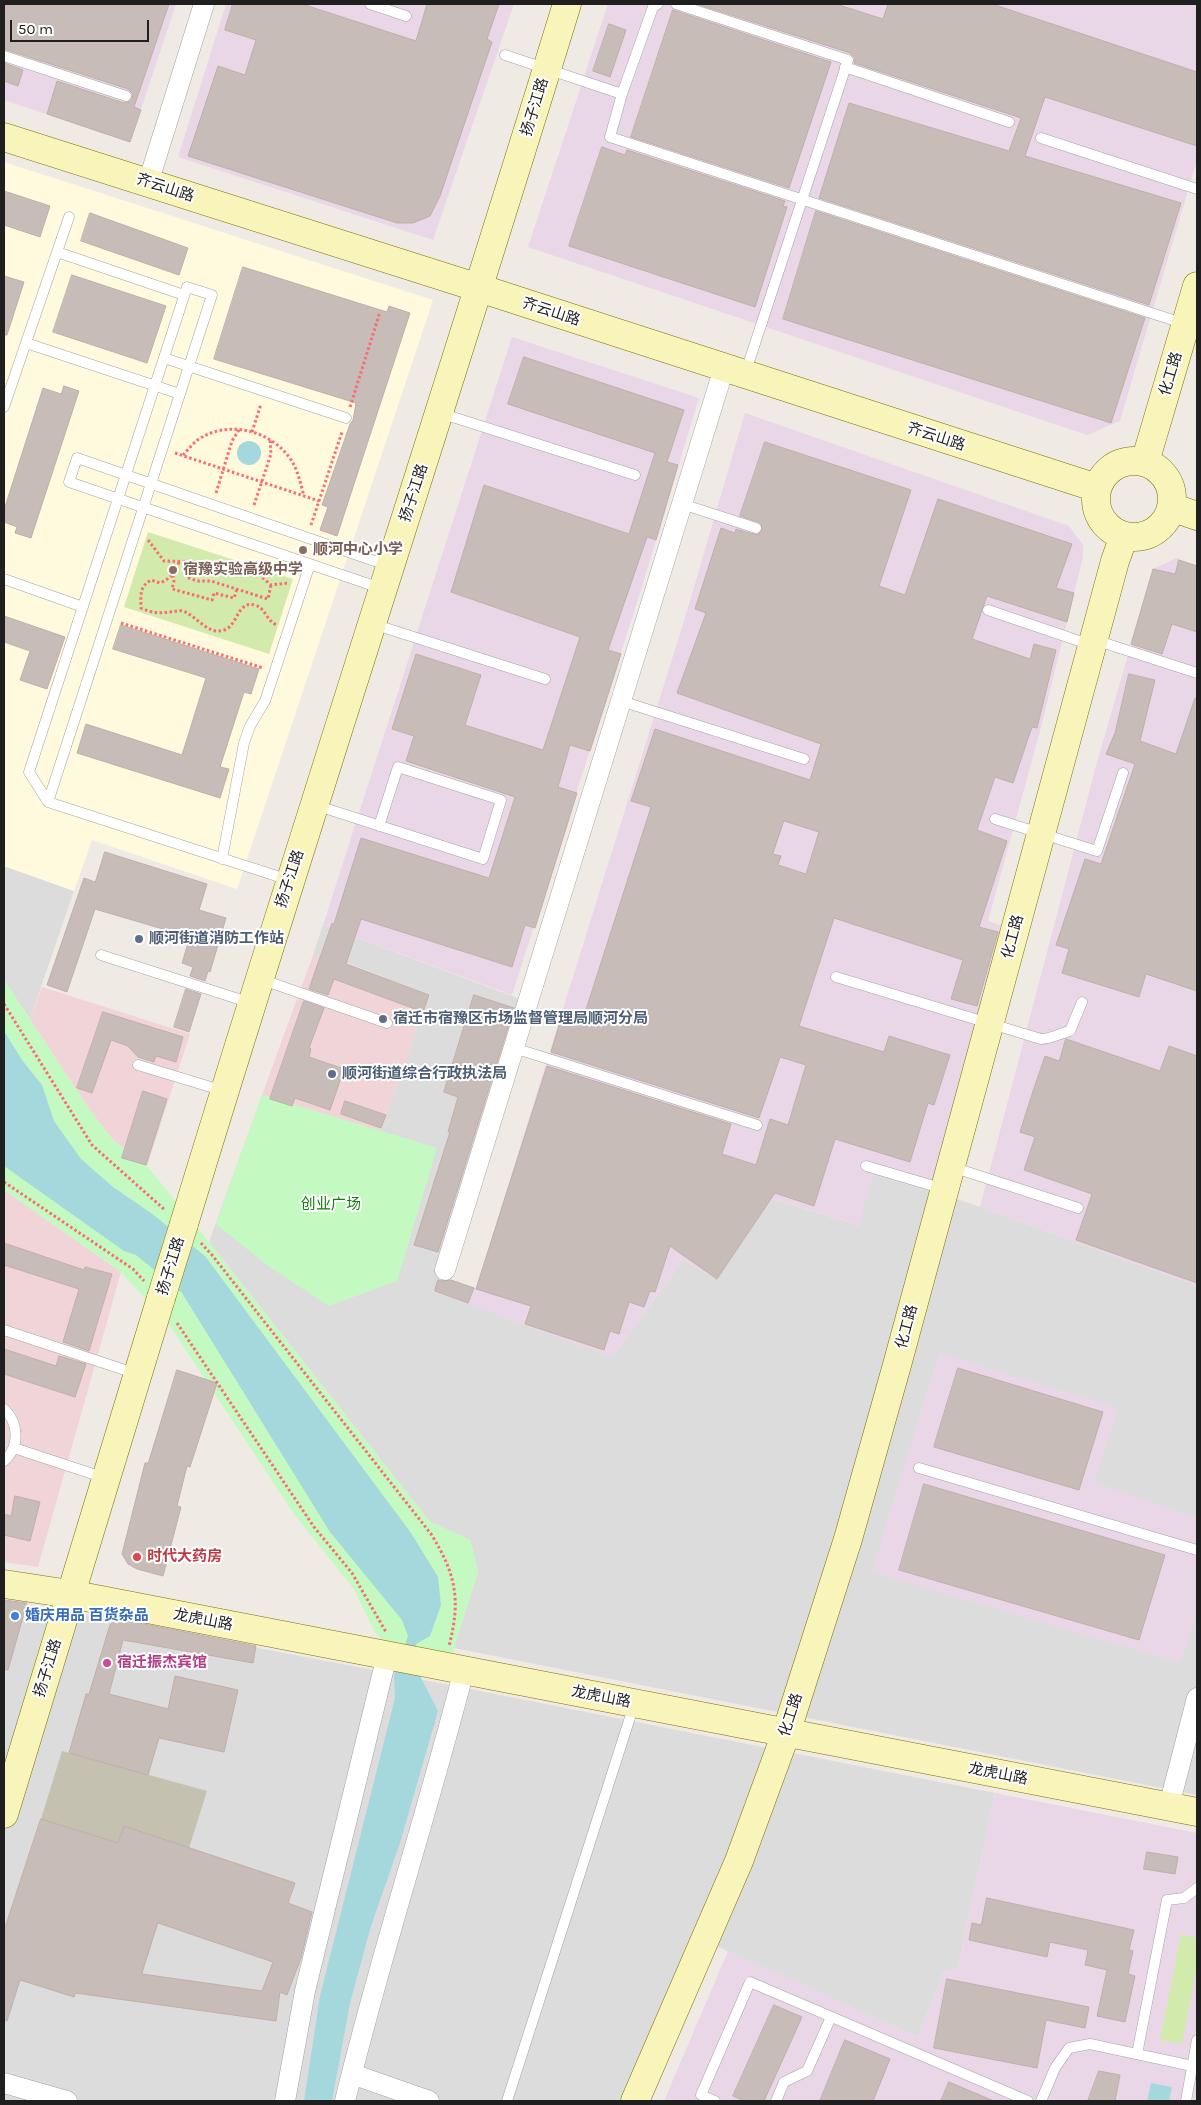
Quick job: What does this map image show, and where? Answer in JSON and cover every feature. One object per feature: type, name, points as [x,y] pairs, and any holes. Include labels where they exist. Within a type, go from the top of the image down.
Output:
[{"type":"street","points":[[148,183],[204,4]]},
{"type":"street","name":"扬子江路","points":[[4,1814],[255,991],[479,288],[567,4]]},
{"type":"street","name":"齐云山路","points":[[4,137],[1097,488]]},
{"type":"street","name":"化工路","points":[[1145,462],[1193,306]]},
{"type":"street","points":[[445,1270],[682,504],[735,372]]},
{"type":"street","points":[[1128,462],[1145,462],[1161,472],[1167,480],[1171,489],[1171,508],[1159,528],[1148,534],[1136,537],[1124,536],[1115,532],[1101,518],[1097,508],[1097,488],[1101,480],[1112,468],[1128,462]]},
{"type":"street","points":[[1171,508],[1197,516]]},
{"type":"street","name":"化工路","points":[[635,2101],[739,1861],[786,1733],[848,1539],[1093,643],[1124,536]]},
{"type":"street","name":"龙虎山路","points":[[4,1584],[70,1594],[1197,1812]]},
{"type":"street","points":[[285,2101],[305,1991],[387,1655]]},
{"type":"street","points":[[345,2101],[394,1919],[435,1782],[453,1668]]},
{"type":"street","points":[[1169,1806],[1197,1698]]},
{"type":"street","points":[[352,2074],[429,2101]]},
{"type":"street","points":[[4,2083],[67,2101]]},
{"type":"lane","points":[[370,4],[406,16]]},
{"type":"lane","points":[[658,4],[653,7],[622,94],[610,137],[802,201],[1193,306]]},
{"type":"lane","points":[[676,4],[848,60],[802,201],[735,372]]},
{"type":"lane","points":[[504,55],[622,94]]},
{"type":"lane","points":[[4,56],[126,96]]},
{"type":"lane","points":[[845,67],[1009,122]]},
{"type":"lane","points":[[1041,138],[1197,189]]},
{"type":"lane","points":[[4,406],[69,217]]},
{"type":"lane","points":[[57,252],[184,295]]},
{"type":"lane","points":[[48,802],[212,295],[187,287],[30,772],[48,802],[290,881]]},
{"type":"lane","points":[[26,343],[180,394]]},
{"type":"lane","points":[[164,358],[346,418]]},
{"type":"lane","points":[[439,413],[635,475]]},
{"type":"lane","points":[[77,458],[249,518],[387,578],[310,564],[68,482],[77,458]]},
{"type":"lane","points":[[682,504],[756,528]]},
{"type":"lane","points":[[222,859],[244,743],[250,726],[265,701],[310,564]]},
{"type":"lane","points":[[4,579],[83,607]]},
{"type":"lane","points":[[988,610],[1197,673]]},
{"type":"lane","points":[[372,624],[545,679]]},
{"type":"lane","points":[[621,701],[804,759]]},
{"type":"lane","points":[[314,805],[379,826],[483,859],[501,800],[398,767],[379,826]]},
{"type":"lane","points":[[996,819],[1097,850],[1123,773]]},
{"type":"lane","points":[[101,955],[387,1022]]},
{"type":"lane","points":[[836,977],[1041,1038],[1051,1038],[1061,1033],[1070,1032],[1082,1002]]},
{"type":"lane","points":[[514,1048],[756,1125]]},
{"type":"lane","points":[[138,1065],[224,1091]]},
{"type":"lane","points":[[866,1166],[948,1178],[1078,1208]]},
{"type":"lane","points":[[4,1330],[138,1374]]},
{"type":"lane","points":[[4,1408],[15,1424],[16,1436],[14,1448],[4,1461]]},
{"type":"lane","points":[[14,1448],[106,1478]]},
{"type":"lane","points":[[919,1468],[1197,1550]]},
{"type":"lane","points":[[507,2101],[634,1704]]},
{"type":"lane","points":[[1137,2054],[1167,1900],[1184,1898],[1197,1888]]},
{"type":"lane","points":[[715,2101],[700,2094],[750,1982],[1028,2101]]},
{"type":"lane","points":[[776,2101],[784,2082],[807,2071],[830,2016]]},
{"type":"lane","points":[[1186,2101],[1195,2067],[1197,2040]]},
{"type":"lane","points":[[1041,2101],[1055,2068],[1069,2048],[1090,2044],[1195,2067]]},
{"type":"path","points":[[252,432],[265,391]]},
{"type":"path","points":[[212,505],[232,441],[239,430]]},
{"type":"path","points":[[183,455],[199,439],[217,432],[239,430],[252,432],[275,442],[289,457],[298,473],[304,496]]},
{"type":"path","points":[[249,518],[271,454],[270,439]]},
{"type":"path","points":[[163,448],[319,501]]},
{"type":"path","points":[[136,529],[145,535],[164,561],[203,562],[225,574],[256,572],[271,584],[278,586],[304,580]]},
{"type":"path","points":[[178,562],[173,575],[172,590],[212,600],[214,593],[234,598],[237,590]]},
{"type":"path","points":[[191,562],[189,578],[197,581],[211,582],[268,599],[271,584]]},
{"type":"path","points":[[173,575],[160,583],[151,580],[145,583],[140,590],[141,608],[157,613],[182,611],[214,631],[224,630],[230,626],[240,609],[246,605],[254,605],[262,609],[270,622],[275,625],[290,627]]},
{"type":"path","points":[[107,618],[275,672]]},
{"type":"path","points":[[4,1004],[92,1145],[184,1226],[212,1255],[425,1526],[445,1557],[455,1586],[456,1610],[453,1668]]},
{"type":"path","points":[[4,1182],[133,1269],[161,1298],[314,1527],[357,1581],[390,1637],[391,1641],[387,1655]]},
{"type":"shaded area","points":[[4,4],[176,4],[130,142],[4,100]]},
{"type":"shaded area","points":[[226,4],[514,4],[433,240],[178,157]]},
{"type":"shaded area","points":[[608,4],[1197,4],[1197,160],[1120,421],[1087,435],[528,247]]},
{"type":"shaded area","name":"宿豫实验高级中学","points":[[4,162],[433,300],[237,889],[92,840],[74,891],[4,866]]},
{"type":"shaded area","points":[[512,337],[699,398],[640,593],[512,995],[323,925]]},
{"type":"shaded area","points":[[745,413],[1069,526],[1083,545],[1083,557],[1040,731],[988,921],[1006,927],[935,1192],[873,1173],[859,1225],[772,1199],[717,1279],[683,1260],[612,1357],[433,1291],[438,1276],[476,1288],[687,611]]},
{"type":"shaded area","points":[[1176,558],[1197,566],[1197,1286],[980,1207],[1097,762],[1153,569]]},
{"type":"shaded area","points":[[4,866],[74,891],[30,1019],[4,980]]},
{"type":"shaded area","points":[[323,925],[523,1000],[435,1291],[612,1357],[683,1260],[717,1279],[772,1199],[858,1225],[873,1173],[966,1202],[1197,1286],[1197,1795],[454,1648],[478,1571],[470,1540],[430,1522],[209,1242],[262,1095],[380,1130],[429,995],[347,963],[345,967],[313,955]]},
{"type":"shaded area","name":"宿迁市宿豫区市场监督管理局顺河分局","points":[[313,955],[344,967],[346,963],[429,995],[380,1130],[262,1095]]},
{"type":"shaded area","points":[[42,987],[190,1034],[147,1166],[112,1139],[87,1106],[30,1019]]},
{"type":"shaded area","points":[[4,1190],[121,1272],[38,1567],[4,1562]]},
{"type":"shaded area","points":[[939,1353],[1118,1408],[1094,1482],[1197,1518],[1197,1611],[1180,1663],[872,1572]]},
{"type":"shaded area","points":[[4,1602],[43,1607],[394,1674],[995,1793],[958,1967],[943,1973],[918,2037],[694,1936],[622,2101],[4,2101]]},
{"type":"shaded area","points":[[62,1751],[207,1791],[189,1848],[124,1826],[118,1843],[41,1819]]},
{"type":"shaded area","points":[[995,1793],[1197,1833],[1197,2101],[664,2101],[728,1951],[918,2037],[943,1973],[958,1967]]},
{"type":"green space","points":[[148,532],[293,579],[269,654],[124,607]]},
{"type":"green space","points":[[4,980],[87,1106],[112,1139],[147,1166],[430,1522],[470,1540],[478,1571],[451,1658],[388,1647],[374,1631],[354,1589],[294,1514],[168,1323],[121,1272],[4,1190]]},
{"type":"green space","name":"创业广场","points":[[262,1095],[437,1148],[397,1281],[329,1306],[268,1266],[216,1224]]},
{"type":"green space","points":[[1181,1934],[1197,1938],[1197,1966],[1182,2044],[1160,2040]]},
{"type":"water","points":[[249,441],[258,444],[261,453],[258,462],[249,465],[240,462],[237,453],[240,444]]},
{"type":"water","points":[[4,1031],[22,1060],[42,1085],[54,1121],[81,1159],[113,1187],[151,1213],[205,1256],[411,1533],[438,1577],[441,1605],[430,1636],[416,1644],[417,1670],[438,1711],[400,1843],[371,1926],[350,2003],[332,2101],[304,2101],[320,1996],[395,1698],[394,1674],[408,1636],[402,1620],[330,1532],[182,1293],[136,1255],[124,1251],[4,1166]]},
{"type":"water","points":[[1151,2083],[1172,2087],[1169,2101],[1147,2101]]},
{"type":"building","points":[[4,4],[169,4],[134,107],[141,110],[130,142],[47,114],[57,81],[124,103],[131,101],[133,94],[128,89],[4,49]]},
{"type":"building","points":[[233,4],[302,4],[416,41],[427,4],[499,4],[487,39],[492,42],[440,196],[430,216],[413,223],[397,223],[188,156],[218,66],[245,75],[256,40],[225,30]]},
{"type":"building","points":[[697,4],[836,4],[883,19],[888,4],[992,4],[1197,72],[1197,146],[1045,97],[1025,156],[1181,203],[1149,305],[819,198],[849,103],[1009,151],[1021,118],[854,63],[855,58],[850,53]]},
{"type":"building","points":[[673,10],[831,62],[789,188],[631,137]]},
{"type":"building","points":[[609,24],[626,30],[610,77],[593,71]]},
{"type":"building","points":[[4,63],[23,70],[18,86],[4,81]]},
{"type":"building","points":[[602,147],[625,155],[627,150],[785,201],[783,206],[787,207],[755,307],[569,246]]},
{"type":"building","points":[[4,191],[50,206],[40,237],[4,225]]},
{"type":"building","points":[[816,211],[1145,318],[1111,423],[783,319]]},
{"type":"building","points":[[90,213],[188,248],[179,275],[81,241]]},
{"type":"building","points":[[243,267],[387,312],[389,306],[410,313],[337,536],[320,530],[328,507],[322,505],[353,420],[356,403],[214,359]]},
{"type":"building","points":[[72,275],[166,306],[147,363],[53,332]]},
{"type":"building","points":[[4,276],[24,282],[7,335],[4,335]]},
{"type":"building","points":[[524,357],[684,410],[667,462],[678,465],[656,540],[647,537],[608,650],[621,654],[590,751],[570,745],[558,787],[577,793],[535,928],[525,925],[512,967],[361,919],[346,964],[429,995],[423,1012],[334,979],[328,995],[309,989],[332,923],[334,924],[361,838],[489,878],[515,797],[406,761],[414,736],[392,729],[416,654],[481,675],[465,725],[543,750],[580,637],[451,592],[484,485],[629,534],[655,453],[508,404]]},
{"type":"building","points":[[64,386],[79,391],[31,538],[15,533],[17,527],[4,522],[4,510],[43,388],[61,394]]},
{"type":"building","points":[[765,442],[911,490],[879,586],[905,595],[938,499],[1072,544],[1056,588],[1074,593],[1067,622],[987,596],[972,639],[1030,659],[1034,644],[1056,650],[1037,728],[1032,727],[1013,783],[995,777],[977,830],[1007,841],[979,927],[998,932],[977,1006],[951,999],[963,960],[834,918],[799,1026],[884,1052],[889,1036],[950,1055],[934,1105],[928,1103],[910,1162],[835,1139],[814,1206],[775,1193],[717,1279],[670,1246],[655,1292],[650,1291],[644,1307],[629,1302],[619,1334],[610,1331],[604,1350],[525,1324],[531,1306],[476,1289],[547,1066],[731,1124],[722,1154],[756,1165],[770,1119],[788,1125],[806,1065],[780,1057],[759,1118],[551,1052],[563,1012],[583,1019],[651,807],[631,801],[655,729],[810,780],[821,744],[677,693],[706,613],[695,609],[721,528],[735,533],[736,529],[757,535],[762,531],[761,523],[740,516]],"holes":[[[784,821],[819,832],[806,874],[778,865],[781,856],[773,854]]]},
{"type":"building","points":[[1179,560],[1197,566],[1197,632],[1172,624],[1162,654],[1131,644],[1153,569],[1175,574]]},
{"type":"building","points":[[4,616],[65,637],[47,689],[20,680],[30,651],[4,642]]},
{"type":"building","points":[[121,625],[259,669],[251,694],[244,692],[220,767],[229,769],[220,798],[77,753],[86,724],[182,755],[206,678],[113,649]]},
{"type":"building","points":[[1129,674],[1155,680],[1140,741],[1176,754],[1195,698],[1197,698],[1197,991],[1146,974],[1139,997],[1062,973],[1069,949],[1056,945],[1085,859],[1101,864],[1135,764],[1106,754],[1115,733]]},
{"type":"building","points":[[105,852],[207,884],[199,910],[226,918],[210,972],[208,971],[205,981],[190,976],[193,967],[182,963],[190,937],[95,909],[67,992],[47,985],[84,878],[95,882]]},
{"type":"building","points":[[186,989],[201,994],[189,1032],[174,1027]]},
{"type":"building","points":[[474,995],[514,1008],[438,1252],[414,1245],[450,1132],[448,1132],[458,1097],[444,1092]]},
{"type":"building","points":[[304,1001],[324,1008],[309,1048],[311,1049],[309,1057],[344,1069],[330,1110],[295,1098],[292,1106],[270,1099]]},
{"type":"building","points":[[103,1012],[183,1037],[176,1062],[156,1056],[154,1062],[138,1057],[128,1046],[111,1040],[92,1093],[77,1088]]},
{"type":"building","points":[[1066,1039],[1160,1071],[1169,1046],[1197,1056],[1197,1283],[1076,1240],[1092,1194],[1024,1170],[1035,1137],[1020,1132],[1033,1091],[1045,1056],[1059,1061]]},
{"type":"building","points":[[143,1091],[167,1099],[146,1165],[122,1158]]},
{"type":"building","points":[[345,1101],[386,1115],[381,1128],[341,1114]]},
{"type":"building","points":[[4,1243],[84,1270],[85,1267],[112,1274],[89,1351],[63,1342],[79,1289],[4,1265]]},
{"type":"building","points":[[438,1280],[451,1280],[474,1288],[468,1303],[435,1291]]},
{"type":"building","points":[[4,1349],[56,1366],[59,1356],[86,1364],[75,1397],[4,1374]]},
{"type":"building","points":[[958,1368],[1103,1412],[1079,1490],[934,1447]]},
{"type":"building","points":[[177,1370],[217,1383],[190,1467],[187,1466],[177,1506],[181,1507],[163,1576],[137,1569],[128,1564],[122,1554],[145,1463],[148,1463]]},
{"type":"building","points":[[924,1484],[1165,1555],[1139,1640],[899,1570]]},
{"type":"building","points":[[15,1496],[40,1502],[30,1541],[4,1535],[4,1514],[11,1516]]},
{"type":"building","points":[[4,1600],[27,1603],[8,1670],[4,1669]]},
{"type":"building","points":[[119,1619],[256,1646],[253,1663],[123,1640],[109,1694],[168,1709],[175,1676],[238,1690],[224,1752],[159,1738],[148,1775],[69,1753],[86,1694],[89,1694],[110,1625]]},
{"type":"building","points":[[41,1819],[118,1843],[124,1826],[295,1883],[288,1903],[312,1912],[301,1958],[287,1995],[280,1992],[276,2021],[75,1993],[74,1997],[20,1980],[7,2021],[4,2020],[4,1931]],"holes":[[[158,1923],[273,1962],[262,1991],[142,1974]]]},
{"type":"building","points":[[1147,1852],[1178,1857],[1175,1874],[1144,1869]]},
{"type":"building","points":[[987,1898],[1134,1930],[1129,1950],[1133,1951],[1128,1974],[1135,1976],[1125,2022],[1097,2016],[1107,1970],[1085,1965],[1088,1950],[1050,1942],[1047,1957],[969,1940],[972,1923],[981,1925]]},
{"type":"building","points":[[947,1979],[1089,2007],[1085,2028],[1046,2020],[1037,2068],[934,2048]]},
{"type":"building","points":[[774,2005],[802,2017],[764,2101],[744,2101],[733,2096]]},
{"type":"building","points":[[845,2040],[890,2059],[873,2101],[820,2101]]},
{"type":"building","points":[[1099,2071],[1120,2075],[1115,2101],[1088,2101]]},
{"type":"building","points":[[949,2082],[994,2101],[941,2101]]},
{"type":"place","name":"顺河中心小学","points":[[303,550]]},
{"type":"place","name":"宿豫实验高级中学","points":[[173,570]]},
{"type":"place","name":"顺河街道消防工作站","points":[[139,939]]},
{"type":"place","name":"宿迁市宿豫区市场监督管理局顺河分局","points":[[383,1019]]},
{"type":"place","name":"顺河街道综合行政执法局","points":[[332,1074]]},
{"type":"place","name":"时代大药房","points":[[137,1557]]},
{"type":"place","name":"婚庆用品 百货杂品","points":[[15,1616]]},
{"type":"place","name":"宿迁振杰宾馆","points":[[107,1663]]}]
